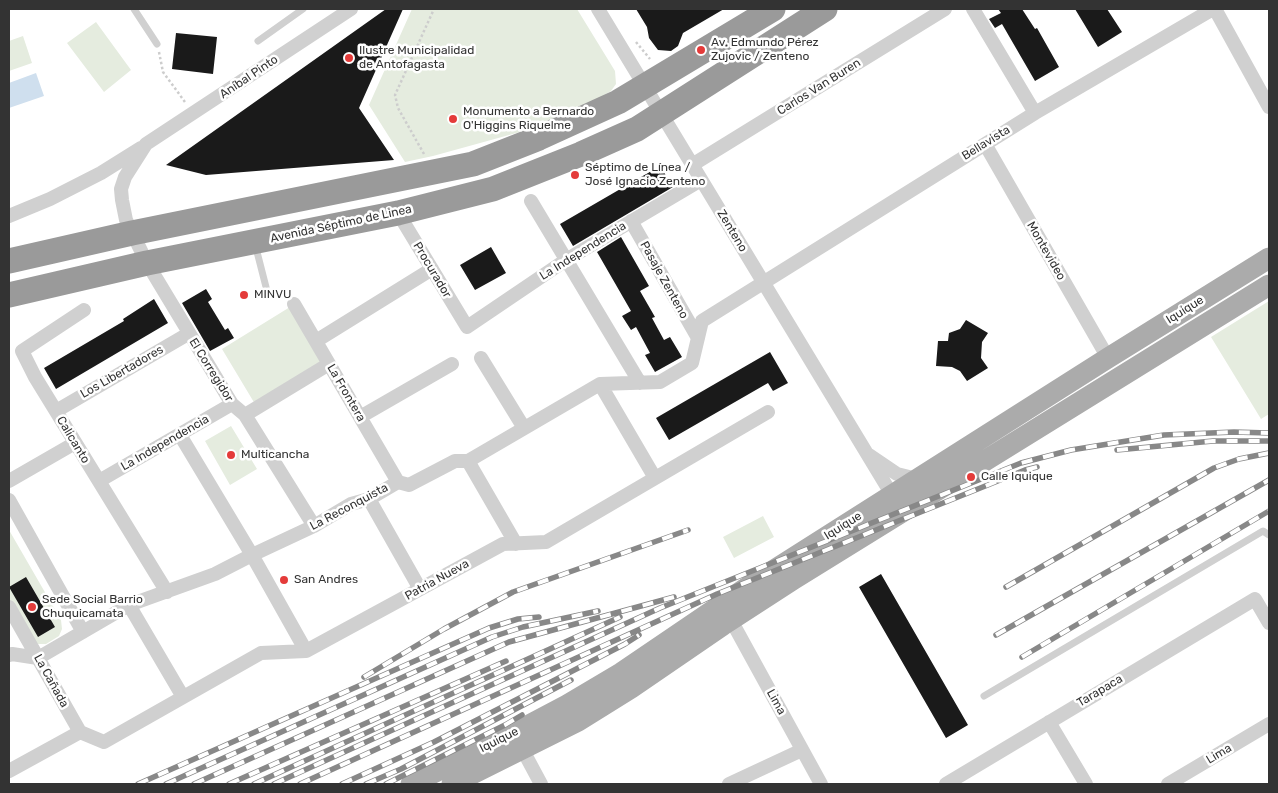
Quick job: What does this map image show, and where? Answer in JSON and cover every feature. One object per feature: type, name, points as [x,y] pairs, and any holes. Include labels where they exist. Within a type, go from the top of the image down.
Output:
[{"type":"highway","points":[[9,261],[132,233],[473,164],[539,138],[618,102],[773,9]]},
{"type":"highway","name":"Avenida Séptimo de Linea","points":[[9,295],[147,263],[398,213],[493,189],[629,132],[661,114],[826,9]]},
{"type":"main road","name":"Iquique","points":[[452,784],[518,741],[567,705],[621,673],[755,582],[1269,258]]},
{"type":"main road","name":"Iquique","points":[[411,784],[518,741],[578,721],[616,698],[802,574],[1269,285]]},
{"type":"main road","points":[[917,479],[932,482],[960,476]]},
{"type":"main road","points":[[731,620],[733,611],[742,595],[755,582]]},
{"type":"street","name":"Zenteno","points":[[598,9],[892,495]]},
{"type":"street","name":"Carlos Van Buren","points":[[692,165],[946,9]]},
{"type":"street","points":[[973,9],[1035,113]]},
{"type":"street","points":[[1214,9],[1269,107]]},
{"type":"street","name":"Bellavista","points":[[762,282],[1035,113],[1214,9]]},
{"type":"street","name":"Aníbal Pinto","points":[[9,216],[50,199],[101,173],[347,10]]},
{"type":"street","name":"Aníbal Pinto","points":[[132,233],[126,220],[121,189],[125,177],[146,144]]},
{"type":"street","name":"Montevideo","points":[[985,144],[1108,358]]},
{"type":"street","name":"La Independencia","points":[[467,328],[566,260],[701,180]]},
{"type":"street","points":[[531,201],[640,382]]},
{"type":"street","name":"Procurador","points":[[398,213],[467,328]]},
{"type":"street","name":"Pasaje Zenteno","points":[[631,221],[698,338]]},
{"type":"street","name":"El Corregidor","points":[[132,233],[188,334],[232,404],[245,416],[314,526]]},
{"type":"street","points":[[316,341],[432,270]]},
{"type":"street","name":"La Reconquista","points":[[38,658],[130,605],[215,574],[314,526],[351,504],[369,499],[398,482],[410,485],[455,461],[468,461],[600,384],[660,382],[692,363],[702,321],[762,282]]},
{"type":"street","name":"La Frontera","points":[[294,304],[398,482]]},
{"type":"street","name":"Calicanto","points":[[84,310],[22,350],[35,377],[167,592]]},
{"type":"street","name":"Los Libertadores","points":[[56,411],[188,334]]},
{"type":"street","points":[[481,358],[524,428]]},
{"type":"street","points":[[245,416],[329,364]]},
{"type":"street","points":[[360,417],[452,364]]},
{"type":"street","points":[[600,384],[656,478]]},
{"type":"street","name":"La Independencia","points":[[99,482],[232,404]]},
{"type":"street","name":"Patria Nueva","points":[[80,732],[104,742],[261,653],[306,651],[503,544],[546,542],[768,412]]},
{"type":"street","points":[[180,435],[252,555],[306,651]]},
{"type":"street","points":[[9,481],[75,443]]},
{"type":"street","name":"Zenteno","points":[[866,453],[897,474],[917,479]]},
{"type":"street","points":[[468,461],[516,544]]},
{"type":"street","points":[[369,499],[420,589]]},
{"type":"street","points":[[9,500],[83,632]]},
{"type":"street","name":"Tarapaca","points":[[946,784],[1255,599],[1269,623]]},
{"type":"street","points":[[130,605],[183,697]]},
{"type":"street","name":"La Cañada","points":[[9,607],[80,732]]},
{"type":"street","name":"Lima","points":[[731,620],[821,784]]},
{"type":"street","points":[[9,655],[38,658]]},
{"type":"street","points":[[1049,722],[1086,784]]},
{"type":"street","name":"Lima","points":[[1168,784],[1269,724]]},
{"type":"street","points":[[9,771],[80,732]]},
{"type":"street","points":[[518,741],[541,784]]},
{"type":"street","points":[[729,784],[802,750]]},
{"type":"lane","points":[[134,9],[157,44]]},
{"type":"lane","points":[[258,41],[303,9]]},
{"type":"lane","points":[[255,242],[266,287]]},
{"type":"lane","points":[[984,696],[1263,531],[1269,535]]},
{"type":"path","points":[[426,157],[398,108],[395,95],[434,9]]},
{"type":"path","points":[[157,44],[164,72],[194,113]]},
{"type":"shaded area","points":[[412,9],[577,9],[615,71],[616,84],[611,91],[584,107],[520,132],[405,162],[369,105]]},
{"type":"shaded area","points":[[96,22],[131,70],[104,92],[67,43]]},
{"type":"shaded area","points":[[23,36],[32,63],[9,71],[9,41]]},
{"type":"shaded area","points":[[1269,301],[1269,414],[1261,419],[1211,337]]},
{"type":"shaded area","points":[[290,307],[324,362],[255,404],[222,349]]},
{"type":"shaded area","name":"Multicancha","points":[[231,426],[257,469],[230,485],[205,441]]},
{"type":"shaded area","points":[[763,516],[774,537],[734,558],[723,537]]},
{"type":"shaded area","points":[[9,530],[61,620],[62,629],[59,636],[46,644],[38,644],[31,640],[9,603]]},
{"type":"water","points":[[36,73],[44,96],[9,108],[9,83]]},
{"type":"building","name":"Ilustre Municipalidad de Antofagasta","points":[[386,9],[403,9],[359,108],[394,160],[206,175],[166,165]]},
{"type":"building","points":[[636,9],[724,9],[683,33],[678,46],[671,51],[658,50],[649,38],[647,27]]},
{"type":"building","points":[[998,9],[1022,9],[1035,29],[1037,28],[1059,67],[1035,81],[1002,24],[995,28],[989,19],[1001,13]]},
{"type":"building","points":[[1075,9],[1107,9],[1122,32],[1098,47]]},
{"type":"building","points":[[176,33],[217,37],[213,74],[172,69]]},
{"type":"building","points":[[660,166],[673,187],[573,246],[560,224]]},
{"type":"building","points":[[621,237],[649,286],[640,291],[655,317],[652,318],[664,340],[670,337],[682,357],[655,372],[645,355],[650,353],[636,327],[631,330],[622,316],[631,311],[597,252]]},
{"type":"building","points":[[491,247],[506,273],[475,290],[460,265]]},
{"type":"building","points":[[206,289],[212,299],[208,302],[225,330],[228,328],[234,338],[210,351],[182,303]]},
{"type":"building","points":[[154,299],[168,323],[56,389],[44,368],[124,321],[123,319]]},
{"type":"building","points":[[966,320],[988,333],[982,342],[981,358],[988,368],[967,381],[960,371],[952,367],[936,366],[938,341],[948,341],[949,333],[960,329]]},
{"type":"building","points":[[770,352],[788,383],[773,391],[768,383],[669,440],[656,418]]},
{"type":"building","points":[[881,574],[968,725],[946,738],[859,587]]},
{"type":"building","name":"Sede Social Barrio Chuquicamata","points":[[26,577],[55,627],[38,637],[9,587]]},
{"type":"railway","points":[[274,784],[660,608],[1021,463],[1071,450],[1164,435],[1234,432],[1269,433]]},
{"type":"railway","points":[[1117,450],[1213,441],[1269,441]]},
{"type":"railway","points":[[1006,587],[1214,468],[1239,459],[1269,453]]},
{"type":"railway","points":[[300,784],[717,594],[1025,470],[1037,467]]},
{"type":"railway","points":[[996,635],[1269,480]]},
{"type":"railway","points":[[1022,657],[1269,511]]},
{"type":"railway","points":[[364,677],[444,629],[513,592],[688,530]]},
{"type":"railway","points":[[194,784],[509,642],[674,597]]},
{"type":"railway","points":[[166,784],[492,637],[523,627],[598,611]]},
{"type":"railway","points":[[138,784],[489,628],[518,619],[539,617]]},
{"type":"railway","points":[[254,784],[620,617]]},
{"type":"railway","points":[[342,784],[434,742],[625,644],[639,635]]},
{"type":"railway","points":[[229,784],[506,661]]},
{"type":"railway","points":[[366,784],[401,769],[571,680]]},
{"type":"railway","points":[[386,784],[522,715]]},
{"type":"place","name":"Av. Edmundo Pérez Zujovic / Zenteno","points":[[701,50]]},
{"type":"place","name":"Ilustre Municipalidad de Antofagasta","points":[[349,58]]},
{"type":"place","name":"Monumento a Bernardo O'Higgins Riquelme","points":[[453,119]]},
{"type":"place","name":"Séptimo de Línea / José Ignacio Zenteno","points":[[575,175]]},
{"type":"place","name":"MINVU","points":[[244,295]]},
{"type":"place","name":"Multicancha","points":[[231,455]]},
{"type":"place","name":"Calle Iquique","points":[[971,477]]},
{"type":"place","name":"San Andres","points":[[284,580]]},
{"type":"place","name":"Sede Social Barrio Chuquicamata","points":[[32,607]]}]
